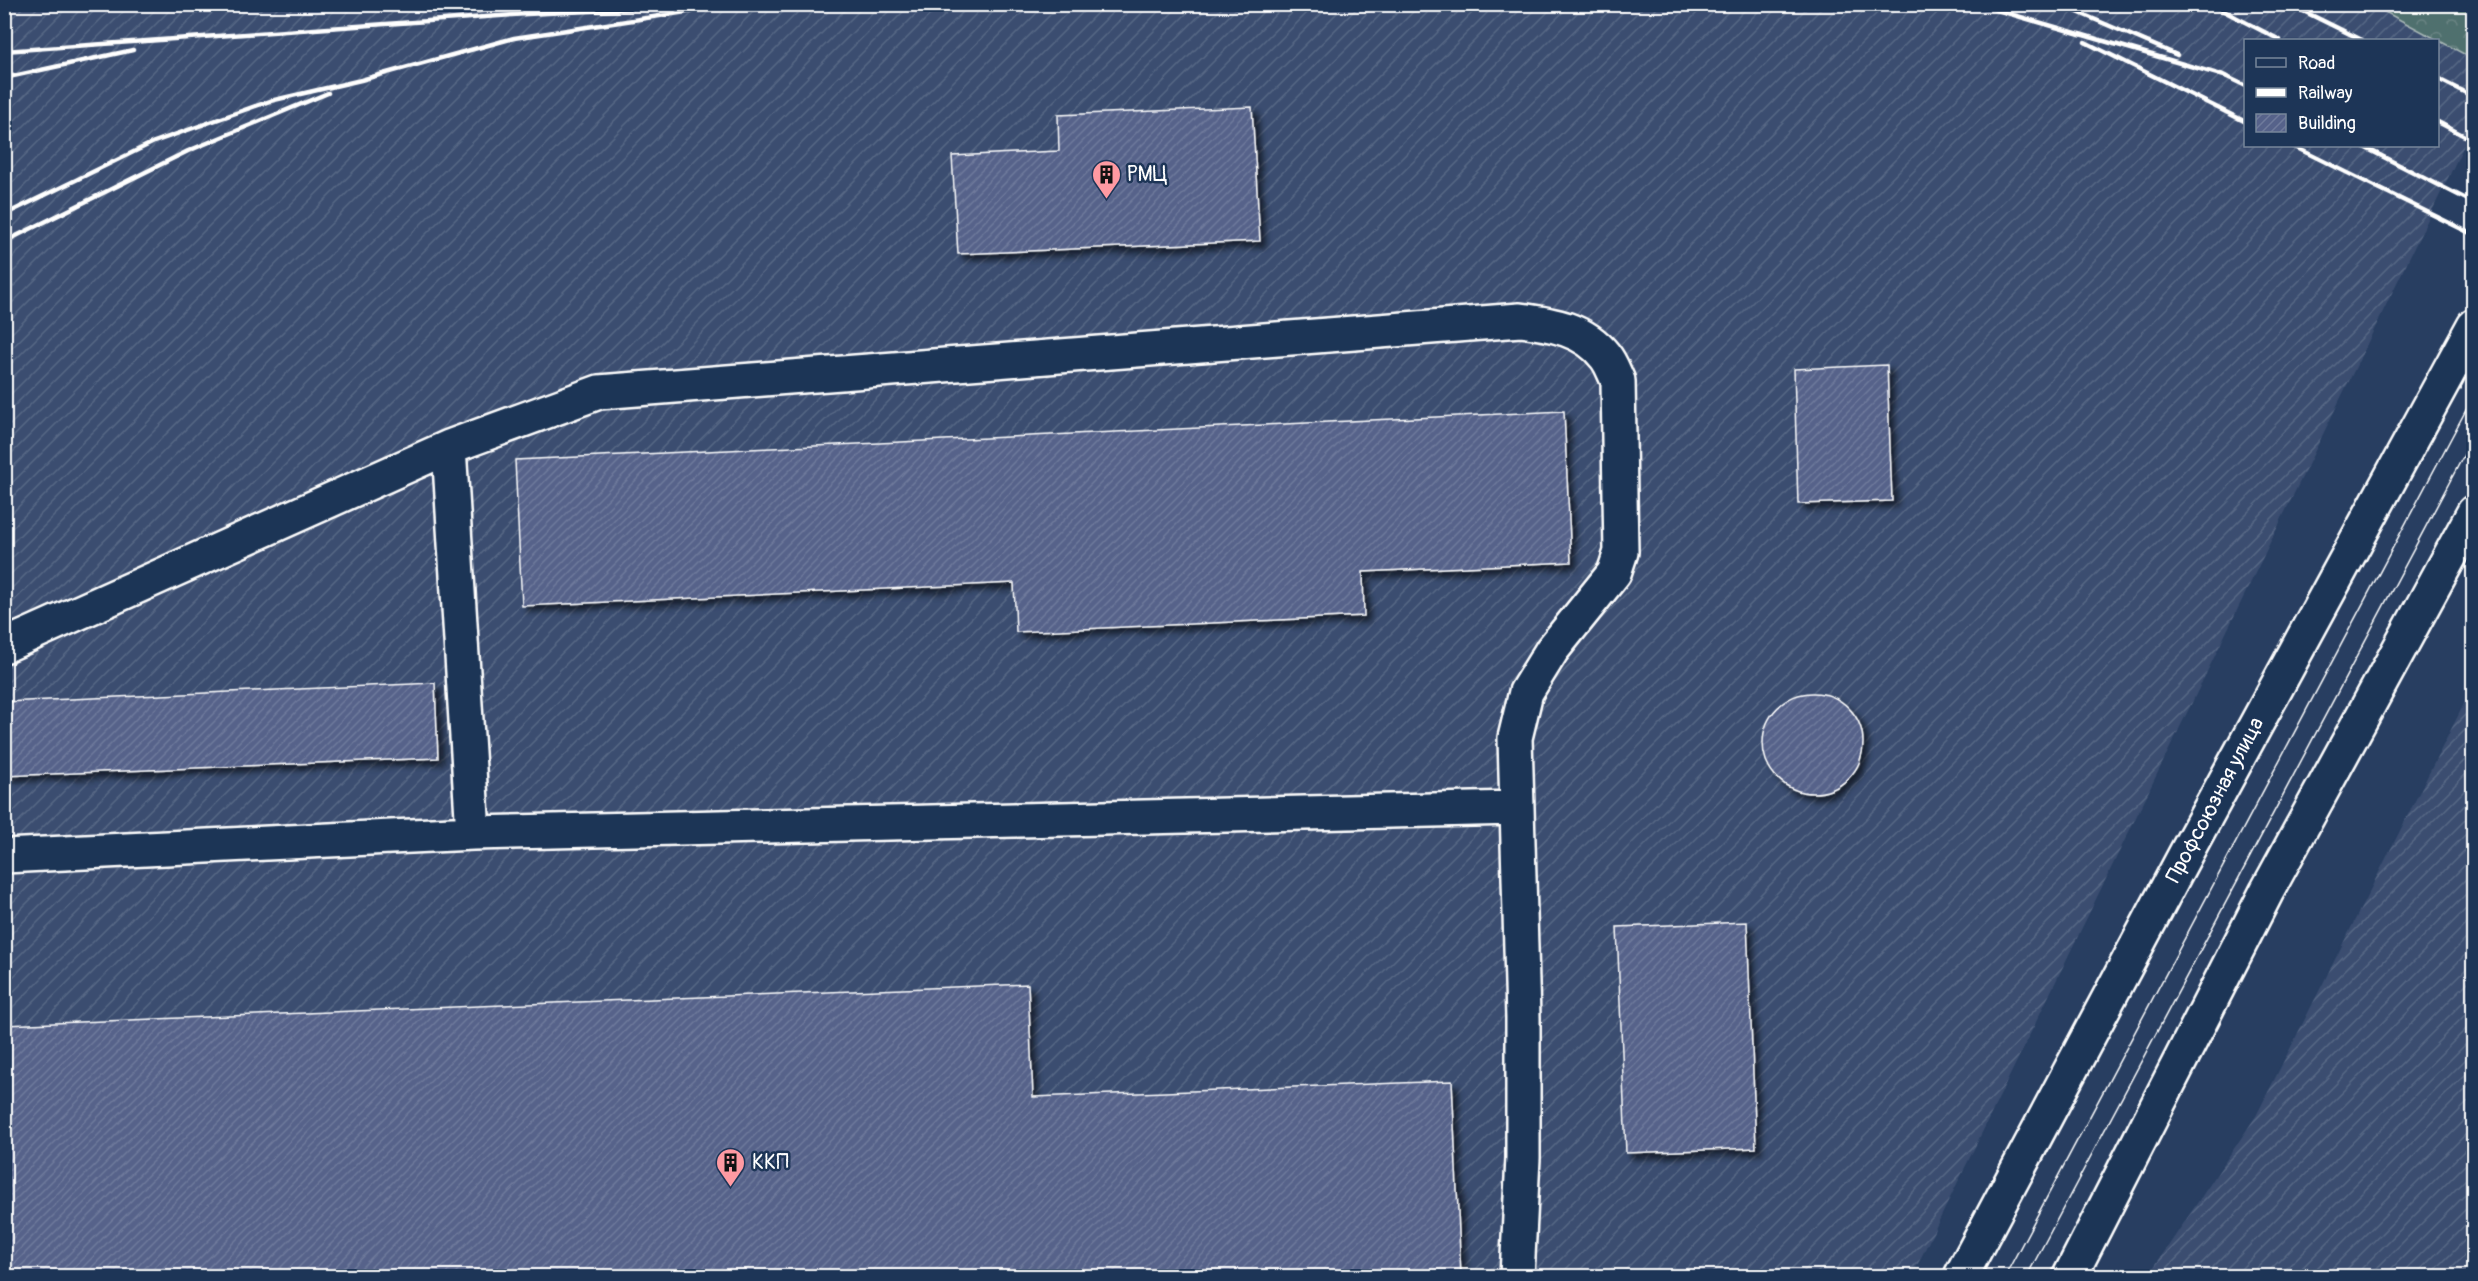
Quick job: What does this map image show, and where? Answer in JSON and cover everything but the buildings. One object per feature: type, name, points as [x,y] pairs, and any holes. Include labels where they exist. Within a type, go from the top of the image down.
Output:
[{"type":"main road","points":[[4,646],[449,447],[599,393],[1520,320],[1550,323],[1583,335],[1606,357],[1618,381],[1622,552],[1614,573],[1552,650],[1526,692],[1515,738],[1521,904],[1523,1135],[1517,1276]]},
{"type":"main road","name":"Профсоюзная улица","points":[[1961,1276],[2186,853],[2474,325]]},
{"type":"main road","points":[[449,447],[473,832]]},
{"type":"main road","points":[[2070,1276],[2267,891],[2474,512]]},
{"type":"main road","points":[[4,856],[473,832],[1516,808]]},
{"type":"shaded area","points":[[5,5],[2473,5],[2473,127],[1912,1276],[5,1276]]},
{"type":"shaded area","points":[[2473,686],[2473,1276],[2148,1276],[2256,1116]]},
{"type":"green space","points":[[2372,5],[2461,5],[2473,14],[2466,55]]},
{"type":"tram line","points":[[2005,1276],[2474,395]]},
{"type":"tram line","points":[[2027,1276],[2474,436]]},
{"type":"railway","points":[[389,4],[479,11]]},
{"type":"railway","points":[[4,215],[154,142],[270,101],[361,80],[514,38],[739,4]]},
{"type":"railway","points":[[1976,4],[2228,77]]},
{"type":"railway","points":[[2059,4],[2177,55]]},
{"type":"railway","points":[[2210,4],[2278,39]]},
{"type":"railway","points":[[2289,4],[2360,39]]},
{"type":"railway","points":[[4,51],[527,14],[672,7]]},
{"type":"railway","points":[[2085,42],[2244,121]]},
{"type":"railway","points":[[4,78],[133,50]]},
{"type":"railway","points":[[2221,74],[2244,85]]},
{"type":"railway","points":[[2439,80],[2474,97]]},
{"type":"railway","points":[[4,242],[188,151],[328,93]]},
{"type":"railway","points":[[2439,123],[2474,141]]},
{"type":"railway","points":[[2295,147],[2474,235]]},
{"type":"railway","points":[[2364,147],[2474,203]]},
{"type":"place","name":"РМЦ","points":[[1106,200]]},
{"type":"place","name":"ККП","points":[[731,1188]]}]
